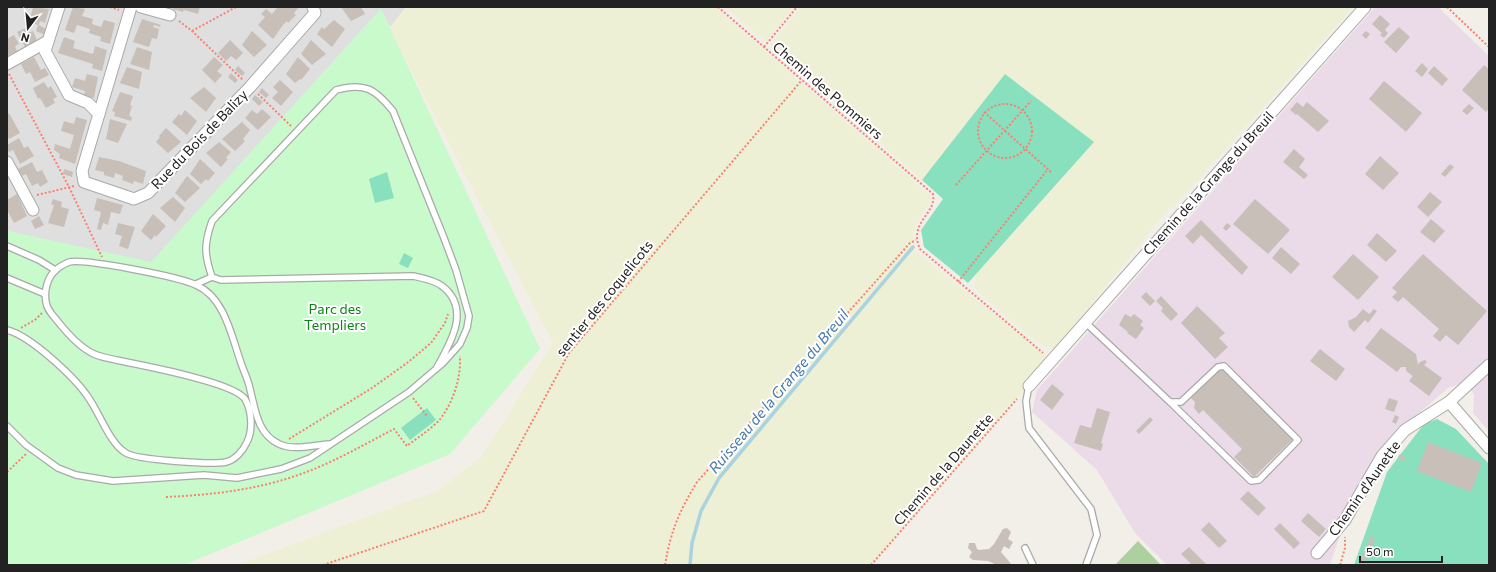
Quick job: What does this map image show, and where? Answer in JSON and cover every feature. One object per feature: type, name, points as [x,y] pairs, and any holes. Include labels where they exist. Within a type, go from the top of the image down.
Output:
[{"type":"street","points":[[59,7],[45,51],[69,96],[88,104],[99,114]]},
{"type":"street","points":[[84,182],[82,170],[131,7]]},
{"type":"street","points":[[141,7],[170,15]]},
{"type":"street","name":"Rue du Bois de Balizy","points":[[84,182],[134,199],[148,193],[250,87],[315,13],[313,7]]},
{"type":"street","name":"Chemin de la Grange du Breuil","points":[[1029,386],[1364,7]]},
{"type":"street","points":[[7,64],[48,41]]},
{"type":"street","points":[[7,162],[33,210]]},
{"type":"street","name":"Chemin d'Aunette","points":[[1317,554],[1345,520],[1382,456],[1401,435],[1426,415],[1448,402],[1489,365]]},
{"type":"street","points":[[1448,402],[1489,448]]},
{"type":"lane","points":[[7,426],[31,448],[58,468],[76,475],[113,481],[204,474],[237,478],[282,469],[310,458],[409,392],[443,363],[460,344],[467,328],[470,316],[449,251],[392,112],[377,94],[366,88],[351,86],[336,90],[212,222],[204,248],[212,277]]},
{"type":"lane","points":[[7,246],[39,260],[55,270]]},
{"type":"lane","points":[[7,330],[14,332],[31,343],[75,379],[89,398],[115,442],[126,453],[138,457],[208,464],[227,462],[238,456],[247,442],[251,429],[251,418],[244,398],[235,390],[214,383],[93,354],[80,345],[62,328],[47,308],[45,294],[48,283],[55,270],[70,262],[106,265],[186,280],[204,288],[216,302],[228,323],[250,386],[256,416],[262,428],[271,439],[280,445],[296,447],[329,444]]},
{"type":"lane","points":[[196,284],[212,277],[221,280],[244,280],[413,276],[430,280],[442,286],[452,299],[457,312],[456,325],[450,343],[436,368]]},
{"type":"lane","points":[[7,278],[45,294]]},
{"type":"lane","points":[[1084,322],[1170,402],[1251,481],[1259,480],[1298,440],[1224,366],[1218,367],[1182,402],[1170,402]]},
{"type":"lane","points":[[1029,386],[1026,401],[1029,428],[1091,509],[1097,535],[1086,565]]},
{"type":"lane","points":[[1025,548],[1033,565]]},
{"type":"path","points":[[192,31],[236,7]]},
{"type":"path","name":"Chemin des Pommiers","points":[[718,7],[933,194],[934,200],[918,228],[916,240]]},
{"type":"path","points":[[764,47],[797,7]]},
{"type":"path","points":[[1447,7],[1489,47]]},
{"type":"path","points":[[170,15],[192,31],[296,131]]},
{"type":"path","points":[[7,70],[69,187],[106,265]]},
{"type":"path","name":"sentier des coquelicots","points":[[323,565],[484,511],[569,353],[802,80]]},
{"type":"path","points":[[956,185],[1031,101]]},
{"type":"path","points":[[1003,103],[1014,104],[1023,110],[1030,118],[1032,129],[1031,140],[1025,149],[1017,156],[1006,158],[996,157],[986,151],[980,143],[977,132],[978,122],[984,112],[992,106],[1003,103]]},
{"type":"path","points":[[984,112],[1051,172]]},
{"type":"path","points":[[958,282],[1048,169]]},
{"type":"path","points":[[26,198],[84,182]]},
{"type":"path","points":[[665,565],[669,542],[678,513],[697,482],[910,243],[916,240],[920,249],[1051,360]]},
{"type":"path","points":[[280,445],[366,392],[407,364],[431,343],[445,323],[452,299]]},
{"type":"path","points":[[14,332],[36,319],[47,308]]},
{"type":"path","name":"Chemin de la Daunette","points":[[871,565],[1029,386]]},
{"type":"path","points":[[409,392],[427,416]]},
{"type":"path","points":[[7,472],[31,448]]},
{"type":"path","points":[[1340,565],[1344,548],[1345,520]]},
{"type":"shaded area","points":[[7,7],[409,7],[391,29],[381,9],[151,263],[7,231]]},
{"type":"shaded area","points":[[1375,7],[1438,7],[1489,56],[1489,431],[1473,413],[1474,395],[1466,382],[1448,388],[1391,437],[1375,459],[1348,511],[1330,565],[1167,565],[1135,533],[1097,470],[1032,412],[1037,390]]},
{"type":"green space","points":[[406,7],[715,7],[932,197],[913,232],[915,251],[1051,360],[871,565],[237,565],[439,490],[482,456],[553,343],[389,28]]},
{"type":"green space","points":[[726,7],[794,7],[766,42]]},
{"type":"green space","points":[[801,7],[1353,7],[1172,209],[1170,207],[1056,348],[1046,347],[1024,332],[974,288],[976,274],[1094,142],[1005,74],[922,180],[770,45]]},
{"type":"green space","name":"Parc des Templiers","points":[[381,9],[540,349],[450,454],[184,565],[7,565],[7,231],[151,262]]},
{"type":"green space","points":[[1005,74],[1094,142],[968,283],[924,247],[921,230],[943,199],[922,180]]},
{"type":"green space","points":[[387,172],[394,198],[375,203],[369,179]]},
{"type":"green space","points":[[404,253],[413,258],[408,268],[399,264]]},
{"type":"green space","points":[[427,408],[436,420],[410,440],[401,428]]},
{"type":"green space","points":[[1437,419],[1456,429],[1489,464],[1489,565],[1354,565],[1387,472],[1424,424]]},
{"type":"green space","points":[[1138,541],[1161,565],[1115,565]]},
{"type":"building","points":[[33,7],[49,9],[45,23],[40,21],[39,25],[46,29],[45,35],[36,31],[38,25],[29,22]]},
{"type":"building","points":[[73,7],[85,9],[82,16],[93,19],[92,24],[101,27],[104,20],[115,23],[110,44],[100,41],[101,37],[89,33],[90,29],[77,25],[74,33],[65,30]]},
{"type":"building","points":[[173,7],[200,7],[198,14],[184,10],[183,12],[173,9]]},
{"type":"building","points":[[278,7],[299,7],[294,13],[296,15],[288,23],[287,21],[283,25],[273,39],[258,25],[265,17],[261,14],[266,9],[272,14]]},
{"type":"building","points":[[341,7],[361,7],[365,14],[351,21]]},
{"type":"building","points":[[1380,15],[1390,24],[1385,30],[1388,33],[1384,38],[1380,35],[1382,33],[1372,24]]},
{"type":"building","points":[[142,19],[161,25],[160,27],[154,25],[153,27],[159,29],[157,39],[152,38],[149,47],[133,42]]},
{"type":"building","points":[[334,20],[345,29],[332,47],[317,34],[322,27],[324,29]]},
{"type":"building","points":[[1399,27],[1410,37],[1396,53],[1384,42]]},
{"type":"building","points":[[26,28],[28,33],[33,31],[37,40],[25,47],[17,32]]},
{"type":"building","points":[[252,31],[267,45],[254,57],[242,45]]},
{"type":"building","points":[[1366,31],[1370,34],[1366,39],[1362,35]]},
{"type":"building","points":[[14,35],[19,44],[15,46],[17,51],[7,56],[7,39]]},
{"type":"building","points":[[64,37],[75,41],[73,48],[93,54],[95,46],[107,50],[102,71],[92,68],[93,64],[58,53]]},
{"type":"building","points":[[230,40],[243,53],[236,60],[231,56],[226,61],[218,53]]},
{"type":"building","points":[[311,40],[326,54],[312,65],[301,54]]},
{"type":"building","points":[[137,47],[152,52],[149,70],[130,64]]},
{"type":"building","points":[[34,57],[41,70],[45,68],[49,75],[35,82],[30,72],[26,74],[21,64]]},
{"type":"building","points":[[214,57],[223,65],[217,71],[222,75],[215,83],[202,70]]},
{"type":"building","points":[[298,57],[310,69],[301,80],[300,79],[295,83],[286,74]]},
{"type":"building","points":[[1422,63],[1428,69],[1422,77],[1415,71]]},
{"type":"building","points":[[1484,65],[1489,69],[1489,109],[1486,112],[1462,90]]},
{"type":"building","points":[[238,66],[245,73],[242,76],[235,70]]},
{"type":"building","points":[[1434,66],[1448,79],[1442,86],[1428,73]]},
{"type":"building","points":[[127,67],[142,72],[139,89],[120,83]]},
{"type":"building","points":[[231,73],[238,80],[235,83],[228,77]]},
{"type":"building","points":[[87,74],[98,77],[94,98],[84,95],[85,91],[72,87],[75,78],[85,81]]},
{"type":"building","points":[[280,80],[293,92],[281,106],[272,98],[278,92],[273,87]]},
{"type":"building","points":[[1384,81],[1422,113],[1406,132],[1369,99]]},
{"type":"building","points":[[44,82],[48,88],[51,86],[57,97],[53,99],[55,103],[46,108],[40,98],[38,99],[33,88]]},
{"type":"building","points":[[204,87],[216,98],[206,112],[190,98]]},
{"type":"building","points":[[262,88],[269,95],[266,98],[259,92]]},
{"type":"building","points":[[120,92],[133,96],[129,116],[132,117],[131,121],[114,116],[115,112],[112,111]]},
{"type":"building","points":[[255,95],[263,102],[259,106],[252,99]]},
{"type":"building","points":[[1297,102],[1303,107],[1307,102],[1329,121],[1318,132],[1290,110]]},
{"type":"building","points":[[1469,104],[1474,108],[1467,115],[1462,111]]},
{"type":"building","points":[[262,109],[271,117],[258,130],[245,118],[252,110],[257,114]]},
{"type":"building","points":[[185,110],[197,121],[187,135],[172,122],[179,114],[181,116]]},
{"type":"building","points":[[9,113],[20,133],[9,139],[7,135],[7,115]]},
{"type":"building","points":[[76,117],[87,120],[75,164],[59,158],[60,154],[54,150],[55,144],[70,149],[74,135],[61,131],[64,121],[74,124]]},
{"type":"building","points":[[110,119],[127,124],[118,143],[106,139]]},
{"type":"building","points":[[242,122],[250,130],[243,139],[245,141],[235,151],[222,139]]},
{"type":"building","points":[[166,128],[181,142],[168,153],[156,142]]},
{"type":"building","points":[[19,138],[24,148],[28,146],[34,156],[20,164],[13,150],[9,152],[7,148],[7,145]]},
{"type":"building","points":[[219,142],[231,152],[226,158],[228,159],[221,167],[206,153]]},
{"type":"building","points":[[1294,149],[1305,159],[1299,167],[1308,175],[1304,179],[1283,162]]},
{"type":"building","points":[[1380,156],[1399,173],[1383,190],[1365,174]]},
{"type":"building","points":[[99,157],[119,161],[146,171],[143,184],[134,181],[133,184],[122,180],[123,176],[115,173],[114,178],[104,175],[104,172],[95,170]]},
{"type":"building","points":[[200,159],[215,173],[208,181],[206,179],[201,184],[190,174]]},
{"type":"building","points":[[32,162],[37,172],[42,170],[48,182],[40,187],[38,183],[32,186],[26,174],[22,176],[18,169]]},
{"type":"building","points":[[1450,164],[1454,167],[1445,177],[1441,174]]},
{"type":"building","points":[[64,169],[73,172],[72,177],[63,174]]},
{"type":"building","points":[[187,176],[200,188],[185,202],[175,193]]},
{"type":"building","points":[[1430,192],[1442,202],[1428,217],[1417,207]]},
{"type":"building","points":[[17,194],[27,216],[14,223],[7,210],[7,200]]},
{"type":"building","points":[[173,197],[185,208],[175,222],[160,208]]},
{"type":"building","points":[[97,198],[123,205],[120,214],[111,212],[108,225],[103,223],[101,230],[97,229],[101,212],[94,210]]},
{"type":"building","points":[[53,199],[62,202],[61,207],[69,209],[64,227],[48,223],[54,205],[51,204]]},
{"type":"building","points":[[1255,199],[1290,230],[1268,254],[1233,224]]},
{"type":"building","points":[[153,214],[166,226],[156,237],[155,235],[151,240],[141,231]]},
{"type":"building","points":[[39,216],[44,225],[35,229],[31,221]]},
{"type":"building","points":[[1431,219],[1445,231],[1434,243],[1420,232]]},
{"type":"building","points":[[1201,220],[1248,267],[1242,275],[1201,235],[1193,244],[1185,236]]},
{"type":"building","points":[[118,223],[135,227],[128,249],[119,246],[122,236],[115,234]]},
{"type":"building","points":[[1227,223],[1231,226],[1226,231],[1223,228]]},
{"type":"building","points":[[1377,233],[1397,251],[1386,262],[1367,245]]},
{"type":"building","points":[[1281,247],[1300,264],[1291,274],[1272,258]]},
{"type":"building","points":[[1353,254],[1379,277],[1358,300],[1332,277]]},
{"type":"building","points":[[1423,254],[1487,311],[1458,345],[1446,335],[1440,342],[1433,336],[1439,329],[1403,297],[1398,302],[1392,297],[1397,292],[1392,288]]},
{"type":"building","points":[[1146,292],[1155,301],[1150,306],[1141,297]]},
{"type":"building","points":[[1161,296],[1178,314],[1171,321],[1161,311],[1163,308],[1156,301]]},
{"type":"building","points":[[1197,306],[1225,333],[1219,338],[1228,347],[1215,359],[1181,323]]},
{"type":"building","points":[[1363,309],[1369,314],[1374,309],[1377,311],[1368,323],[1365,320],[1354,332],[1349,327],[1348,321],[1356,317]]},
{"type":"building","points":[[1125,314],[1131,317],[1134,314],[1143,321],[1140,325],[1144,328],[1136,339],[1119,325]]},
{"type":"building","points":[[1381,328],[1416,354],[1418,365],[1420,362],[1425,360],[1427,362],[1424,365],[1442,378],[1429,396],[1409,381],[1413,376],[1406,371],[1406,367],[1401,367],[1397,372],[1365,348]]},
{"type":"building","points":[[1320,349],[1345,369],[1336,381],[1310,361]]},
{"type":"building","points":[[1222,368],[1293,439],[1254,477],[1234,457],[1242,449],[1203,410],[1199,414],[1194,408],[1195,402],[1191,398]]},
{"type":"building","points":[[1052,384],[1064,394],[1052,410],[1040,400]]},
{"type":"building","points":[[1389,398],[1398,401],[1394,412],[1385,409]]},
{"type":"building","points":[[1097,408],[1110,412],[1101,443],[1103,444],[1101,451],[1074,443],[1080,425],[1091,428]]},
{"type":"building","points":[[1395,415],[1399,417],[1396,424],[1392,422]]},
{"type":"building","points":[[1150,417],[1153,420],[1139,434],[1136,431]]},
{"type":"building","points":[[1428,442],[1482,463],[1471,492],[1417,471]]},
{"type":"building","points":[[1400,454],[1406,459],[1404,462],[1398,457]]},
{"type":"building","points":[[1248,491],[1266,508],[1258,516],[1240,499]]},
{"type":"building","points":[[1308,513],[1326,529],[1319,537],[1301,521]]},
{"type":"building","points":[[1209,522],[1227,541],[1219,548],[1201,530]]},
{"type":"building","points":[[1280,523],[1300,543],[1294,549],[1274,529]]},
{"type":"building","points":[[1007,528],[1011,532],[1008,539],[1013,542],[1009,549],[1004,546],[1001,552],[1012,565],[997,565],[988,561],[973,560],[969,557],[972,552],[968,548],[969,543],[975,543],[977,549],[979,550],[989,549],[994,544],[1003,529]]},
{"type":"building","points":[[1371,536],[1375,538],[1364,565],[1359,565]]},
{"type":"building","points":[[1189,547],[1207,565],[1192,565],[1181,554]]},
{"type":"waterway","name":"Ruisseau de la Grange du Breuil","points":[[690,565],[692,543],[701,511],[719,478],[913,247]]}]
